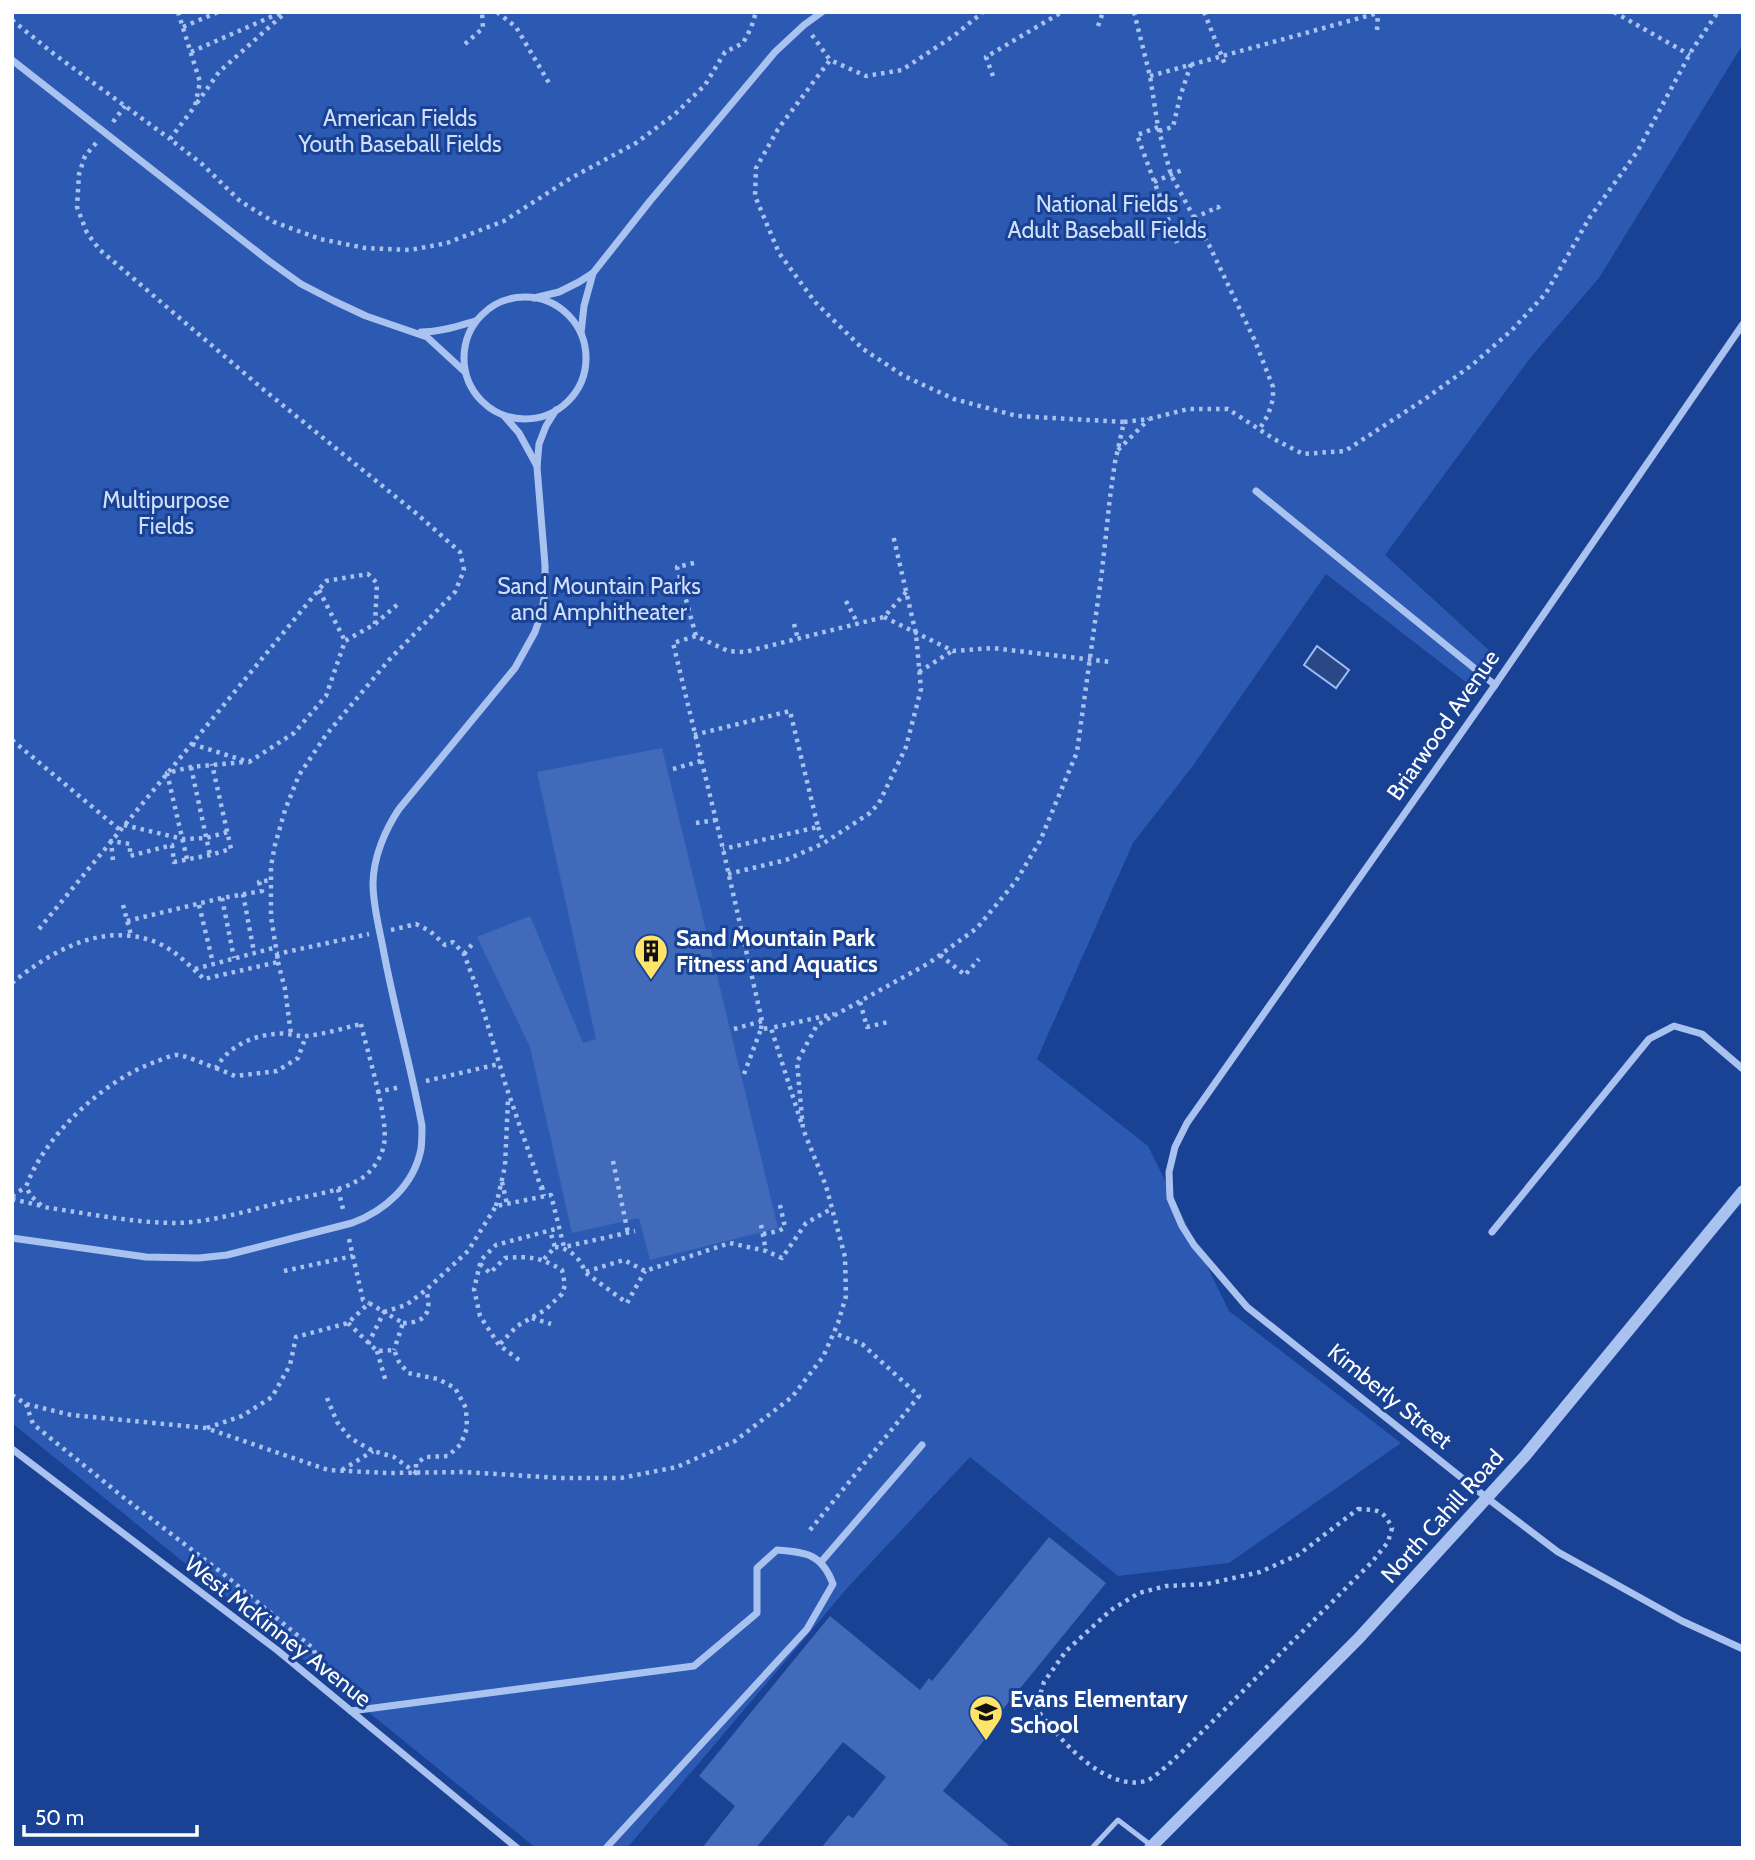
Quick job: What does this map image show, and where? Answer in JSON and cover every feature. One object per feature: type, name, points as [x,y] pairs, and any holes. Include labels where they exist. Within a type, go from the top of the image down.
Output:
[{"type":"street","points":[[534,298],[559,292],[593,273],[775,52],[822,12]]},
{"type":"street","points":[[12,60],[301,285],[366,316],[427,337],[465,372]]},
{"type":"street","points":[[580,334],[593,273]]},
{"type":"street","points":[[534,298],[547,301],[564,311],[577,325],[585,345],[586,366],[580,386],[568,402],[550,414],[530,419],[509,418],[490,409],[475,395],[465,372],[463,358],[466,338],[475,321],[489,307],[508,299],[534,298]]},
{"type":"street","points":[[416,332],[431,332],[475,321]]},
{"type":"street","name":"Briarwood Avenue","points":[[1175,1147],[1187,1123],[1495,685],[1743,324]]},
{"type":"street","points":[[12,1238],[146,1257],[200,1258],[227,1255],[368,1217],[383,1208],[402,1189],[416,1164],[421,1147],[422,1126],[380,932],[373,883],[376,862],[389,823],[515,668],[535,632],[545,591],[537,467],[539,444],[556,410]]},
{"type":"street","points":[[503,415],[519,433],[537,467]]},
{"type":"street","points":[[1256,491],[1495,685]]},
{"type":"street","points":[[1492,1232],[1649,1038],[1674,1026],[1702,1034],[1743,1069]]},
{"type":"street","name":"Kimberly Street","points":[[1175,1147],[1168,1172],[1170,1198],[1182,1226],[1194,1245],[1247,1307],[1558,1552],[1682,1621],[1743,1649]]},
{"type":"street","name":"North Cahill Road","points":[[1151,1847],[1359,1638],[1525,1456],[1743,1192]]},
{"type":"street","points":[[821,1562],[922,1446]]},
{"type":"street","name":"West McKinney Avenue","points":[[12,1449],[277,1650],[517,1848]]},
{"type":"street","points":[[351,1711],[694,1666],[757,1614],[757,1568],[777,1550],[802,1552],[821,1562],[833,1584],[807,1629],[606,1848]]},
{"type":"lane","points":[[1093,1848],[1118,1820],[1151,1847]]},
{"type":"path","points":[[178,12],[200,82],[195,106]]},
{"type":"path","points":[[183,27],[218,12]]},
{"type":"path","points":[[465,44],[483,28],[482,12]]},
{"type":"path","points":[[497,12],[516,27],[549,83]]},
{"type":"path","points":[[12,20],[202,164],[240,201],[274,222],[320,239],[365,248],[410,250],[447,243],[504,221],[571,178],[636,143],[675,114],[705,85],[725,52],[743,43],[756,12]]},
{"type":"path","points":[[983,12],[955,35],[902,70],[866,76],[830,60],[778,129],[757,168],[755,196],[779,253],[815,302],[863,349],[904,376],[954,399],[1017,416],[1124,422],[1188,409],[1228,410],[1303,454],[1345,452],[1472,365],[1502,339],[1546,293],[1590,217],[1637,152],[1690,55],[1718,12]]},
{"type":"path","points":[[993,76],[986,57],[1062,12]]},
{"type":"path","points":[[1098,26],[1103,12]]},
{"type":"path","points":[[1134,12],[1171,175],[1255,341],[1273,387],[1271,407],[1259,429]]},
{"type":"path","points":[[1204,12],[1226,66]]},
{"type":"path","points":[[1614,12],[1690,55]]},
{"type":"path","points":[[191,52],[280,13]]},
{"type":"path","points":[[170,139],[219,72],[280,13]]},
{"type":"path","points":[[1150,76],[1378,13],[1377,30]]},
{"type":"path","points":[[1177,243],[1137,135],[1172,127],[1191,64]]},
{"type":"path","points":[[125,106],[85,156],[79,174],[77,207],[87,233],[100,250],[460,552],[464,570],[455,592],[389,660],[326,735],[299,775],[285,810],[275,845],[271,917],[291,1034]]},
{"type":"path","points":[[1154,182],[1182,170]]},
{"type":"path","points":[[1194,218],[1218,207],[1221,213]]},
{"type":"path","points":[[1118,451],[1149,419]]},
{"type":"path","points":[[803,1129],[797,1062],[817,1025],[929,963],[977,928],[1016,881],[1041,841],[1077,752],[1110,497],[1124,422]]},
{"type":"path","points":[[728,874],[786,860],[824,843],[870,813],[879,803],[906,747],[920,689],[916,634],[893,535]]},
{"type":"path","points":[[694,563],[677,568],[696,636]]},
{"type":"path","points":[[39,929],[326,581],[368,574],[377,583],[375,624]]},
{"type":"path","points":[[318,590],[345,641]]},
{"type":"path","points":[[744,1074],[762,1021],[673,643],[696,636],[728,651],[745,652],[884,617],[907,591]]},
{"type":"path","points":[[846,601],[858,624]]},
{"type":"path","points":[[167,774],[191,767],[249,762],[294,733],[326,696],[345,641],[375,624],[398,604]]},
{"type":"path","points":[[884,617],[953,650],[993,648],[1111,662]]},
{"type":"path","points":[[794,624],[798,639]]},
{"type":"path","points":[[919,672],[953,650]]},
{"type":"path","points":[[694,735],[790,711],[824,843]]},
{"type":"path","points":[[12,740],[120,830]]},
{"type":"path","points":[[192,744],[249,762]]},
{"type":"path","points":[[673,769],[701,761]]},
{"type":"path","points":[[111,841],[130,844],[130,856],[172,845],[174,862],[231,849],[212,764]]},
{"type":"path","points":[[191,767],[210,855]]},
{"type":"path","points":[[167,774],[187,859]]},
{"type":"path","points":[[696,823],[716,820]]},
{"type":"path","points":[[124,825],[183,839],[206,838],[228,832]]},
{"type":"path","points":[[723,849],[818,827]]},
{"type":"path","points":[[111,841],[113,860]]},
{"type":"path","points":[[127,921],[262,891],[259,882],[271,880]]},
{"type":"path","points":[[243,894],[254,952]]},
{"type":"path","points":[[222,898],[234,958]]},
{"type":"path","points":[[122,905],[131,935]]},
{"type":"path","points":[[199,905],[213,963]]},
{"type":"path","points":[[277,954],[416,924],[430,931],[445,945],[453,942],[464,954],[476,986],[506,1086],[544,1196]]},
{"type":"path","points":[[12,983],[35,964],[87,939],[102,936],[131,935],[162,945],[204,979],[278,962]]},
{"type":"path","points":[[722,945],[743,940]]},
{"type":"path","points":[[464,954],[474,942]]},
{"type":"path","points":[[194,970],[277,947]]},
{"type":"path","points":[[940,955],[965,975],[979,959]]},
{"type":"path","points":[[860,1002],[867,1027],[888,1022]]},
{"type":"path","points":[[761,1029],[840,1013]]},
{"type":"path","points":[[734,1029],[762,1021]]},
{"type":"path","points":[[12,1198],[43,1207],[141,1220],[175,1223],[211,1220],[338,1189],[359,1181],[380,1157],[385,1143],[385,1131],[361,1024],[306,1036],[274,1034],[244,1042],[221,1058],[216,1068]]},
{"type":"path","points":[[12,1395],[26,1404],[71,1415],[206,1428],[328,1470],[341,1471],[621,1478],[677,1467],[735,1441],[792,1397],[823,1357],[846,1296],[845,1257],[826,1186],[803,1129],[771,1028]]},
{"type":"path","points":[[12,1198],[26,1187],[43,1155],[62,1129],[85,1105],[113,1083],[146,1065],[176,1055],[235,1076],[277,1071],[298,1058],[306,1036]]},
{"type":"path","points":[[377,1092],[499,1064]]},
{"type":"path","points":[[368,1344],[384,1312],[405,1305],[426,1290],[468,1251],[496,1206],[505,1166],[508,1129],[506,1086]]},
{"type":"path","points":[[544,1259],[555,1247],[631,1232],[613,1161]]},
{"type":"path","points":[[502,1181],[507,1204]]},
{"type":"path","points":[[541,1188],[548,1186]]},
{"type":"path","points":[[26,1187],[43,1207]]},
{"type":"path","points":[[338,1189],[363,1300],[404,1324],[414,1323],[424,1318],[429,1309],[426,1290]]},
{"type":"path","points":[[496,1206],[551,1195],[564,1247],[574,1254],[585,1272],[627,1303],[645,1271],[730,1243],[766,1251],[782,1258],[806,1223],[831,1209]]},
{"type":"path","points":[[763,1234],[785,1227],[779,1201]]},
{"type":"path","points":[[761,1225],[766,1251]]},
{"type":"path","points":[[519,1360],[499,1345],[480,1316],[474,1289],[481,1260],[496,1245],[559,1228]]},
{"type":"path","points":[[550,1231],[555,1247]]},
{"type":"path","points":[[284,1271],[353,1256]]},
{"type":"path","points":[[480,1264],[490,1272],[505,1258],[528,1256],[544,1259],[562,1270],[565,1285],[562,1294],[545,1310],[517,1326],[499,1345]]},
{"type":"path","points":[[585,1272],[624,1260],[645,1271]]},
{"type":"path","points":[[206,1428],[242,1416],[272,1397],[290,1365],[296,1337],[348,1323],[369,1303]]},
{"type":"path","points":[[531,1318],[551,1324]]},
{"type":"path","points":[[348,1323],[377,1352],[386,1382]]},
{"type":"path","points":[[404,1324],[394,1350],[399,1362],[408,1373],[438,1379],[455,1388],[466,1408],[467,1428],[461,1444],[448,1456],[425,1457],[416,1464],[416,1473]]},
{"type":"path","points":[[810,1530],[919,1396],[862,1343],[834,1333]]},
{"type":"path","points":[[377,1352],[394,1350]]},
{"type":"path","points":[[327,1398],[337,1422],[350,1438],[373,1451],[394,1457],[416,1473]]},
{"type":"path","points":[[26,1404],[33,1424],[314,1649],[321,1687]]},
{"type":"path","points":[[341,1471],[373,1451]]},
{"type":"path","points":[[1358,1509],[1376,1510],[1386,1515],[1392,1528],[1388,1542],[1372,1562],[1185,1749],[1149,1781],[1126,1782],[1104,1774],[1078,1756],[1036,1708],[1044,1682],[1066,1651],[1111,1610],[1139,1593],[1166,1586],[1207,1584],[1260,1572],[1297,1555],[1358,1509]]},
{"type":"green space","name":"Sand Mountain Parks and Amphitheater","points":[[12,12],[1743,12],[1743,44],[1599,278],[1531,357],[1385,555],[1492,653],[1471,686],[1326,574],[1192,767],[1133,843],[1037,1059],[1148,1146],[1229,1311],[1401,1443],[1229,1563],[1118,1576],[970,1457],[849,1586],[627,1848],[536,1848],[12,1423]]},
{"type":"shaded area","points":[[1317,646],[1349,670],[1336,688],[1304,665]]},
{"type":"building","name":"Sand Mountain Park Fitness and Aquatics","points":[[662,748],[778,1228],[650,1260],[639,1218],[572,1233],[530,1047],[477,937],[530,916],[583,1043],[596,1039],[537,772]]},
{"type":"building","points":[[1049,1537],[1106,1583],[990,1725],[994,1728],[943,1791],[1012,1848],[821,1848],[848,1815],[853,1818],[886,1777],[843,1742],[756,1848],[702,1848],[735,1806],[699,1776],[830,1616],[920,1690],[929,1678],[932,1681]]},
{"type":"place","name":"Sand Mountain Park Fitness and Aquatics","points":[[651,981]]},
{"type":"place","name":"Evans Elementary School","points":[[986,1742]]},
{"type":"park label","name":"American Fields Youth Baseball Fields","points":[[400,131]]},
{"type":"park label","name":"National Fields Adult Baseball Fields","points":[[1107,217]]},
{"type":"park label","name":"Multipurpose Fields","points":[[166,513]]}]
